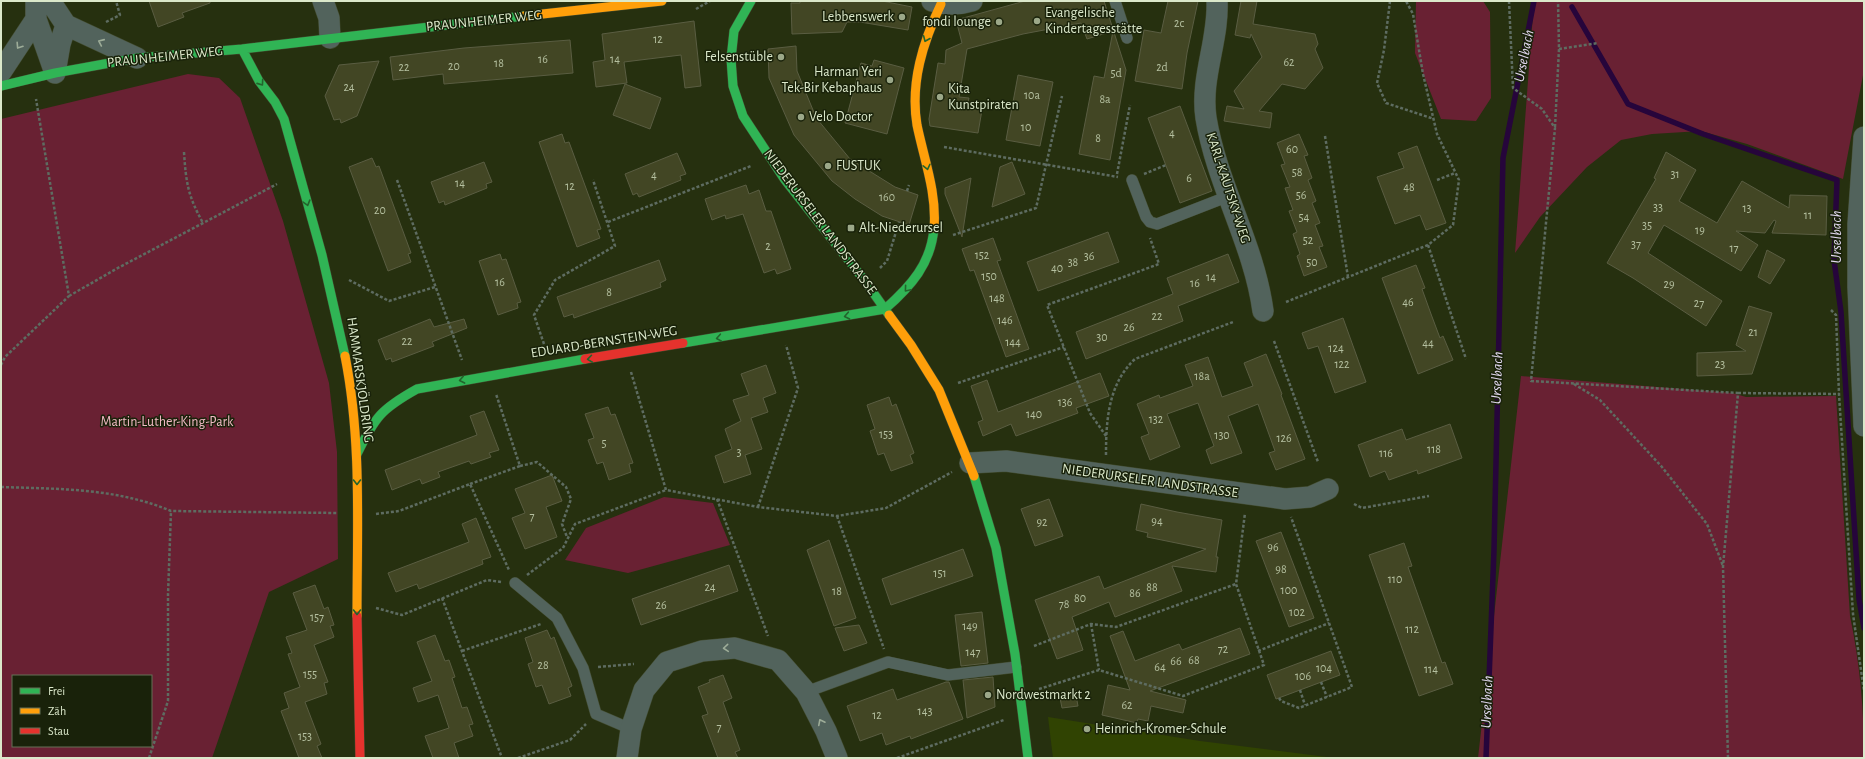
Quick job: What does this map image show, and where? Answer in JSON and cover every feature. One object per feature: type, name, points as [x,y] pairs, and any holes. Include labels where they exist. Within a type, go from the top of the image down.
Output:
[{"type":"main road","name":"PRAUNHEIMER WEG","points":[[1,86],[55,73],[137,58],[242,49],[662,1]]},
{"type":"main road","name":"NIEDERURSELER LANDSTRASSE","points":[[751,1],[734,31],[731,59],[733,86],[743,116],[785,180],[885,308],[911,345],[939,390],[964,466],[996,548],[1016,667],[1028,758]]},
{"type":"main road","name":"NIEDERURSELER LANDSTRASSE","points":[[885,308],[905,293],[922,270],[933,241],[936,213],[933,190],[916,115],[916,96],[923,47],[937,2]]},
{"type":"main road","name":"HAMMARSKJÖLDRING","points":[[242,49],[259,81],[275,102],[284,119],[325,264],[341,332],[351,394],[357,454],[356,689],[360,758]]},
{"type":"main road","name":"EDUARD-BERNSTEIN-WEG","points":[[357,454],[368,430],[378,416],[394,402],[418,389],[536,367],[649,350],[885,308]]},
{"type":"street","points":[[50,1],[66,25],[137,58]]},
{"type":"street","points":[[323,1],[329,18],[330,38]]},
{"type":"street","points":[[937,2],[962,4],[972,1]]},
{"type":"street","name":"KARL-KAUTSKY-WEG","points":[[1220,6],[1207,74],[1206,117],[1212,146],[1228,196],[1260,285],[1263,310]]},
{"type":"street","points":[[36,10],[55,73]]},
{"type":"street","points":[[1,72],[36,10]]},
{"type":"street","points":[[55,73],[60,44],[66,25]]},
{"type":"street","points":[[1864,137],[1858,224],[1859,299],[1864,426]]},
{"type":"street","name":"NIEDERURSELER LANDSTRASSE","points":[[964,466],[1006,461],[1285,499],[1310,497],[1328,489]]},
{"type":"street","points":[[627,758],[631,729],[644,690],[667,662],[702,650],[735,648],[778,660],[806,692],[826,731],[837,758]]},
{"type":"lane","points":[[1115,1],[1127,38]]},
{"type":"lane","points":[[1132,180],[1146,217],[1150,222],[1156,224],[1228,196]]},
{"type":"lane","points":[[1859,299],[1864,321]]},
{"type":"lane","points":[[516,583],[557,618],[583,668],[596,714],[631,729]]},
{"type":"lane","points":[[806,692],[888,662],[948,676],[1016,667]]},
{"type":"path","points":[[101,25],[120,15],[116,1]]},
{"type":"path","points":[[696,9],[710,1]]},
{"type":"path","points":[[1390,1],[1377,83],[1386,103],[1435,119]]},
{"type":"path","points":[[1286,302],[1428,245],[1453,225],[1459,180],[1437,134],[1413,14],[1406,1]]},
{"type":"path","points":[[1509,1],[1513,88],[1542,109],[1555,128]]},
{"type":"path","points":[[1558,1],[1559,49],[1555,128],[1531,381],[1738,393],[1839,394]]},
{"type":"path","points":[[1559,49],[1598,43]]},
{"type":"path","points":[[36,93],[69,296]]},
{"type":"path","points":[[950,235],[1036,208],[1062,96]]},
{"type":"path","points":[[1117,177],[1130,105]]},
{"type":"path","points":[[1325,136],[1348,277]]},
{"type":"path","points":[[941,147],[1132,180],[1166,165]]},
{"type":"path","points":[[184,152],[185,176],[191,202],[203,223]]},
{"type":"path","points":[[608,222],[756,164]]},
{"type":"path","points":[[1437,180],[1455,173]]},
{"type":"path","points":[[397,180],[462,362]]},
{"type":"path","points":[[546,350],[534,315],[555,280],[615,246],[608,222],[592,180]]},
{"type":"path","points":[[1,365],[5,358],[69,296],[277,184]]},
{"type":"path","points":[[879,269],[888,261],[899,222]]},
{"type":"path","points":[[1106,436],[1090,413],[1048,305],[1158,264],[1150,238],[1157,235]]},
{"type":"path","points":[[1428,245],[1466,359]]},
{"type":"path","points":[[345,278],[389,301],[435,287]]},
{"type":"path","points":[[1831,310],[1836,315],[1839,394],[1853,614],[1864,691]]},
{"type":"path","points":[[1105,462],[1108,411],[1116,383],[1125,368],[1135,359],[1233,322]]},
{"type":"path","points":[[758,507],[798,388],[784,337]]},
{"type":"path","points":[[1274,341],[1318,462]]},
{"type":"path","points":[[952,385],[1064,347]]},
{"type":"path","points":[[629,366],[666,490]]},
{"type":"path","points":[[1574,383],[1600,400],[1662,467],[1707,524],[1723,567]]},
{"type":"path","points":[[494,387],[520,466]]},
{"type":"path","points":[[1728,758],[1723,567],[1738,393]]},
{"type":"path","points":[[374,514],[399,511],[520,466],[538,462],[566,487],[571,499],[562,524],[568,537]]},
{"type":"path","points":[[371,606],[402,615],[487,580],[516,583],[563,548],[575,524],[666,490],[717,498],[758,507],[836,516],[886,508],[964,466]]},
{"type":"path","points":[[470,484],[516,583]]},
{"type":"path","points":[[1,487],[92,490],[151,502],[171,511],[338,513]]},
{"type":"path","points":[[1354,504],[1362,508],[1429,496]]},
{"type":"path","points":[[717,498],[770,639]]},
{"type":"path","points":[[1034,690],[1099,670],[1183,696],[1264,665],[1236,584],[1246,505]]},
{"type":"path","points":[[149,758],[168,701],[168,595],[171,511]]},
{"type":"path","points":[[1279,698],[1281,701],[1299,708],[1352,687],[1289,511]]},
{"type":"path","points":[[836,516],[886,654]]},
{"type":"path","points":[[1028,648],[1091,624],[1116,627],[1236,584]]},
{"type":"path","points":[[442,598],[502,758]]},
{"type":"path","points":[[462,651],[557,618]]},
{"type":"path","points":[[1258,651],[1329,623]]},
{"type":"path","points":[[1091,624],[1099,670]]},
{"type":"path","points":[[583,668],[634,664]]},
{"type":"path","points":[[1321,682],[1327,697]]},
{"type":"path","points":[[1300,690],[1305,705]]},
{"type":"path","points":[[518,758],[570,740],[596,714]]},
{"type":"path","points":[[897,758],[1011,717]]},
{"type":"shaded area","name":"Heinrich-Kromer-Schule","points":[[1048,717],[1200,741],[1335,758],[1053,758]]},
{"type":"green space","points":[[1416,1],[1483,1],[1490,12],[1491,98],[1476,121],[1441,119],[1415,53]]},
{"type":"green space","points":[[1534,1],[1864,1],[1864,70],[1843,179],[1747,144],[1701,131],[1652,134],[1621,140],[1587,167],[1540,217],[1515,253]]},
{"type":"green space","name":"Martin-Luther-King-Park","points":[[188,74],[219,78],[240,98],[283,221],[329,383],[337,452],[338,559],[269,592],[212,758],[1,758],[1,119]]},
{"type":"green space","points":[[1521,376],[1732,393],[1746,397],[1836,396],[1850,616],[1861,687],[1864,758],[1478,758]]},
{"type":"green space","points":[[664,497],[713,503],[730,545],[628,573],[565,560],[586,528]]},
{"type":"building","points":[[149,1],[210,1],[210,3],[182,13],[184,17],[158,27]]},
{"type":"building","points":[[800,1],[882,1],[912,7],[908,30],[860,22],[847,22],[842,32],[792,34],[791,3],[800,3]]},
{"type":"building","points":[[1025,1],[1104,1],[1126,70],[1110,160],[1079,154],[1094,76],[1104,78],[1113,31],[1087,39],[1081,23],[1023,34],[967,49],[959,97],[969,98],[967,107],[982,110],[978,133],[930,126],[929,119],[938,63],[945,64],[946,50],[962,43],[956,20]]},
{"type":"building","points":[[1168,1],[1198,1],[1187,53],[1182,89],[1135,81],[1144,30],[1161,33]]},
{"type":"building","points":[[1241,1],[1257,1],[1253,24],[1315,34],[1318,44],[1315,49],[1323,68],[1305,89],[1282,84],[1259,111],[1272,113],[1270,128],[1224,121],[1227,106],[1244,109],[1234,91],[1262,57],[1251,34],[1250,38],[1235,35]]},
{"type":"building","points":[[694,21],[701,86],[685,88],[681,55],[624,62],[627,83],[596,87],[593,62],[605,60],[602,34]]},
{"type":"building","points":[[570,40],[573,73],[444,84],[443,74],[393,80],[390,57],[464,48]]},
{"type":"building","points":[[796,46],[797,71],[815,115],[813,114],[850,159],[895,187],[918,195],[909,225],[882,216],[855,199],[832,181],[794,135],[769,78],[768,49]]},
{"type":"building","points":[[874,60],[904,68],[887,134],[845,123],[861,63],[872,66]]},
{"type":"building","points":[[379,61],[357,116],[341,123],[340,119],[334,120],[325,96],[339,65]]},
{"type":"building","points":[[1018,75],[1053,82],[1040,146],[1006,140]]},
{"type":"building","points":[[625,84],[661,98],[650,129],[613,115]]},
{"type":"building","points":[[1180,106],[1212,191],[1180,203],[1148,118]]},
{"type":"building","points":[[562,134],[565,143],[569,142],[601,229],[597,230],[600,238],[577,247],[539,142]]},
{"type":"building","points":[[1299,134],[1308,155],[1304,156],[1312,178],[1308,180],[1316,201],[1312,203],[1320,223],[1315,225],[1323,246],[1319,247],[1327,267],[1304,276],[1297,256],[1300,254],[1293,234],[1297,232],[1289,211],[1293,210],[1285,188],[1290,187],[1281,165],[1285,164],[1277,143]]},
{"type":"building","points":[[1417,146],[1446,223],[1426,230],[1420,215],[1395,224],[1377,177],[1404,168],[1398,153]]},
{"type":"building","points":[[1666,152],[1696,170],[1679,201],[1717,223],[1742,181],[1789,208],[1790,195],[1827,196],[1826,235],[1772,233],[1776,221],[1774,220],[1765,233],[1736,231],[1758,245],[1741,271],[1664,225],[1648,253],[1722,301],[1706,326],[1633,278],[1607,263],[1656,179],[1654,178]]},
{"type":"building","points":[[677,153],[686,174],[680,176],[681,180],[639,197],[637,193],[633,195],[625,174]]},
{"type":"building","points":[[372,158],[376,167],[379,166],[411,253],[408,254],[411,262],[388,271],[349,167]]},
{"type":"building","points":[[484,162],[492,182],[486,184],[487,188],[445,205],[444,201],[439,203],[431,182]]},
{"type":"building","points":[[1012,162],[1025,194],[992,207],[1000,167]]},
{"type":"building","points":[[971,178],[962,237],[945,194],[945,188]]},
{"type":"building","points":[[746,185],[749,194],[759,190],[766,211],[771,211],[791,269],[777,274],[775,269],[764,273],[743,214],[726,219],[725,215],[712,220],[705,199]]},
{"type":"building","points":[[1108,232],[1119,262],[1038,291],[1027,262]]},
{"type":"building","points":[[993,238],[1001,260],[997,261],[1029,349],[1006,357],[974,270],[970,271],[962,249]]},
{"type":"building","points":[[1767,250],[1785,260],[1770,284],[1758,277]]},
{"type":"building","points":[[500,254],[502,260],[506,259],[521,302],[517,303],[518,308],[498,315],[479,261]]},
{"type":"building","points":[[1228,254],[1239,282],[1178,306],[1183,321],[1086,359],[1076,332],[1173,294],[1167,278]]},
{"type":"building","points":[[659,260],[666,280],[660,283],[661,287],[574,318],[573,314],[564,317],[557,297]]},
{"type":"building","points":[[1416,265],[1425,288],[1422,289],[1440,338],[1443,336],[1453,360],[1418,374],[1382,278]]},
{"type":"building","points":[[1749,306],[1772,313],[1752,374],[1697,376],[1697,353],[1746,351],[1736,345]]},
{"type":"building","points":[[1343,318],[1366,382],[1335,393],[1318,346],[1308,349],[1302,333]]},
{"type":"building","points":[[430,319],[434,327],[464,319],[467,328],[432,342],[434,346],[392,362],[391,358],[386,360],[378,340]]},
{"type":"building","points":[[1266,354],[1305,459],[1276,470],[1269,453],[1275,451],[1258,404],[1228,416],[1242,453],[1211,464],[1206,450],[1214,446],[1198,403],[1167,414],[1180,447],[1150,460],[1141,437],[1149,434],[1137,404],[1159,395],[1160,398],[1193,386],[1185,365],[1208,357],[1222,397],[1253,386],[1244,363]]},
{"type":"building","points":[[766,365],[776,393],[763,398],[768,412],[751,418],[762,449],[745,455],[751,474],[724,483],[715,456],[732,449],[725,429],[741,421],[733,400],[749,395],[741,374]]},
{"type":"building","points":[[1100,373],[1109,396],[1076,408],[1078,413],[1016,436],[1011,424],[983,436],[978,422],[983,420],[971,386],[987,380],[998,412]]},
{"type":"building","points":[[889,397],[892,406],[896,404],[914,453],[910,455],[913,463],[891,471],[884,453],[878,455],[870,431],[875,429],[867,405]]},
{"type":"building","points":[[608,407],[611,415],[615,414],[633,463],[629,464],[631,472],[609,480],[603,462],[597,464],[588,440],[594,438],[585,414]]},
{"type":"building","points":[[484,411],[499,450],[489,453],[491,457],[471,464],[469,461],[438,472],[440,477],[422,484],[420,479],[392,490],[385,470],[477,435],[470,416]]},
{"type":"building","points":[[1450,424],[1462,458],[1418,474],[1417,470],[1389,480],[1385,471],[1370,477],[1358,445],[1402,429],[1406,440]]},
{"type":"building","points":[[552,475],[562,501],[546,507],[557,537],[525,549],[512,518],[525,513],[515,489]]},
{"type":"building","points":[[1049,499],[1063,536],[1035,546],[1021,509]]},
{"type":"building","points":[[1141,504],[1222,520],[1216,557],[1218,557],[1216,572],[1172,566],[1182,591],[1115,617],[1109,602],[1072,617],[1083,650],[1057,659],[1035,600],[1099,576],[1104,589],[1206,549],[1147,537],[1148,533],[1136,530]]},
{"type":"building","points":[[476,518],[491,557],[482,560],[483,564],[419,589],[417,584],[396,592],[388,573],[469,542],[462,524]]},
{"type":"building","points":[[1281,532],[1314,618],[1289,627],[1256,541]]},
{"type":"building","points":[[829,540],[856,618],[834,626],[807,550]]},
{"type":"building","points":[[1404,543],[1412,566],[1408,567],[1442,663],[1445,662],[1453,684],[1419,696],[1369,555]]},
{"type":"building","points":[[963,549],[973,576],[891,605],[882,579]]},
{"type":"building","points":[[729,565],[738,591],[641,625],[632,599]]},
{"type":"building","points":[[315,585],[324,609],[328,607],[334,625],[330,626],[334,637],[314,645],[328,682],[324,683],[327,694],[305,702],[321,744],[317,746],[322,758],[299,758],[281,711],[289,708],[284,693],[300,687],[288,654],[292,653],[286,637],[307,630],[293,593]]},
{"type":"building","points":[[982,612],[988,663],[961,666],[955,615]]},
{"type":"building","points":[[859,625],[867,643],[844,651],[835,628]]},
{"type":"building","points":[[1240,628],[1250,654],[1150,691],[1186,700],[1183,713],[1151,706],[1148,721],[1138,719],[1137,723],[1102,715],[1108,685],[1130,690],[1110,636],[1123,631],[1135,661],[1179,644],[1182,650]]},
{"type":"building","points":[[547,630],[551,639],[554,637],[572,686],[568,688],[571,696],[549,704],[542,685],[536,687],[528,664],[533,662],[525,638]]},
{"type":"building","points":[[435,635],[445,661],[449,660],[455,677],[452,678],[462,708],[467,707],[473,724],[469,725],[473,736],[454,743],[459,758],[433,758],[425,736],[449,728],[438,695],[418,702],[413,688],[432,681],[417,642]]},
{"type":"building","points":[[1331,651],[1340,675],[1276,699],[1267,675]]},
{"type":"building","points":[[723,675],[732,698],[723,702],[740,750],[735,752],[738,758],[718,758],[702,716],[708,714],[698,687],[710,682],[709,680]]},
{"type":"building","points":[[993,677],[995,707],[967,718],[963,680]]},
{"type":"building","points":[[949,682],[963,719],[911,739],[910,736],[886,745],[882,733],[860,741],[847,706],[893,689],[897,700]]},
{"type":"building","points":[[1075,690],[1078,706],[1062,708],[1059,693]]},
{"type":"waterway","name":"Urselbach","points":[[1486,758],[1494,550],[1503,158],[1534,1]]},
{"type":"waterway","name":"Urselbach","points":[[1572,7],[1628,104],[1703,134],[1837,180],[1834,260],[1841,312],[1859,599],[1864,628]]},
{"type":"traffic: fast","points":[[751,1],[734,31],[731,59],[733,86],[743,116],[785,180],[865,281],[889,315]]},
{"type":"traffic: fast","points":[[1,86],[55,73],[137,58],[242,49],[524,16]]},
{"type":"traffic: fast","points":[[242,49],[259,81],[275,102],[284,119],[322,255],[345,356]]},
{"type":"traffic: fast","points":[[683,343],[885,309],[903,292],[918,273],[929,253],[934,228]]},
{"type":"traffic: fast","points":[[357,454],[374,422],[380,415],[395,402],[417,389],[585,359]]},
{"type":"traffic: fast","points":[[974,476],[996,548],[1015,654],[1028,758]]},
{"type":"traffic: slow","points":[[524,16],[662,1]]},
{"type":"traffic: slow","points":[[934,228],[934,202],[917,125],[915,94],[924,48],[941,4]]},
{"type":"traffic: slow","points":[[889,315],[911,345],[939,390],[974,476]]},
{"type":"traffic: slow","points":[[345,356],[354,420],[356,453],[358,518],[357,616]]},
{"type":"traffic: jam","points":[[585,359],[683,343]]},
{"type":"traffic: jam","points":[[357,616],[360,758]]},
{"type":"place","name":"Lebbenswerk","points":[[902,17]]},
{"type":"place","name":"Evangelische Kindertagesstätte","points":[[1037,21]]},
{"type":"place","name":"fondi lounge","points":[[999,22]]},
{"type":"place","name":"Felsenstüble","points":[[781,57]]},
{"type":"place","name":"Harman Yeri Tek-Bir Kebaphaus","points":[[890,80]]},
{"type":"place","name":"Kita Kunstpiraten","points":[[940,97]]},
{"type":"place","name":"Velo Doctor","points":[[801,117]]},
{"type":"place","name":"FUSTUK","points":[[828,166]]},
{"type":"place","name":"Alt-Niederursel","points":[[851,228]]},
{"type":"place","name":"Nordwestmarkt 2","points":[[988,695]]},
{"type":"place","name":"Heinrich-Kromer-Schule","points":[[1087,729]]}]
